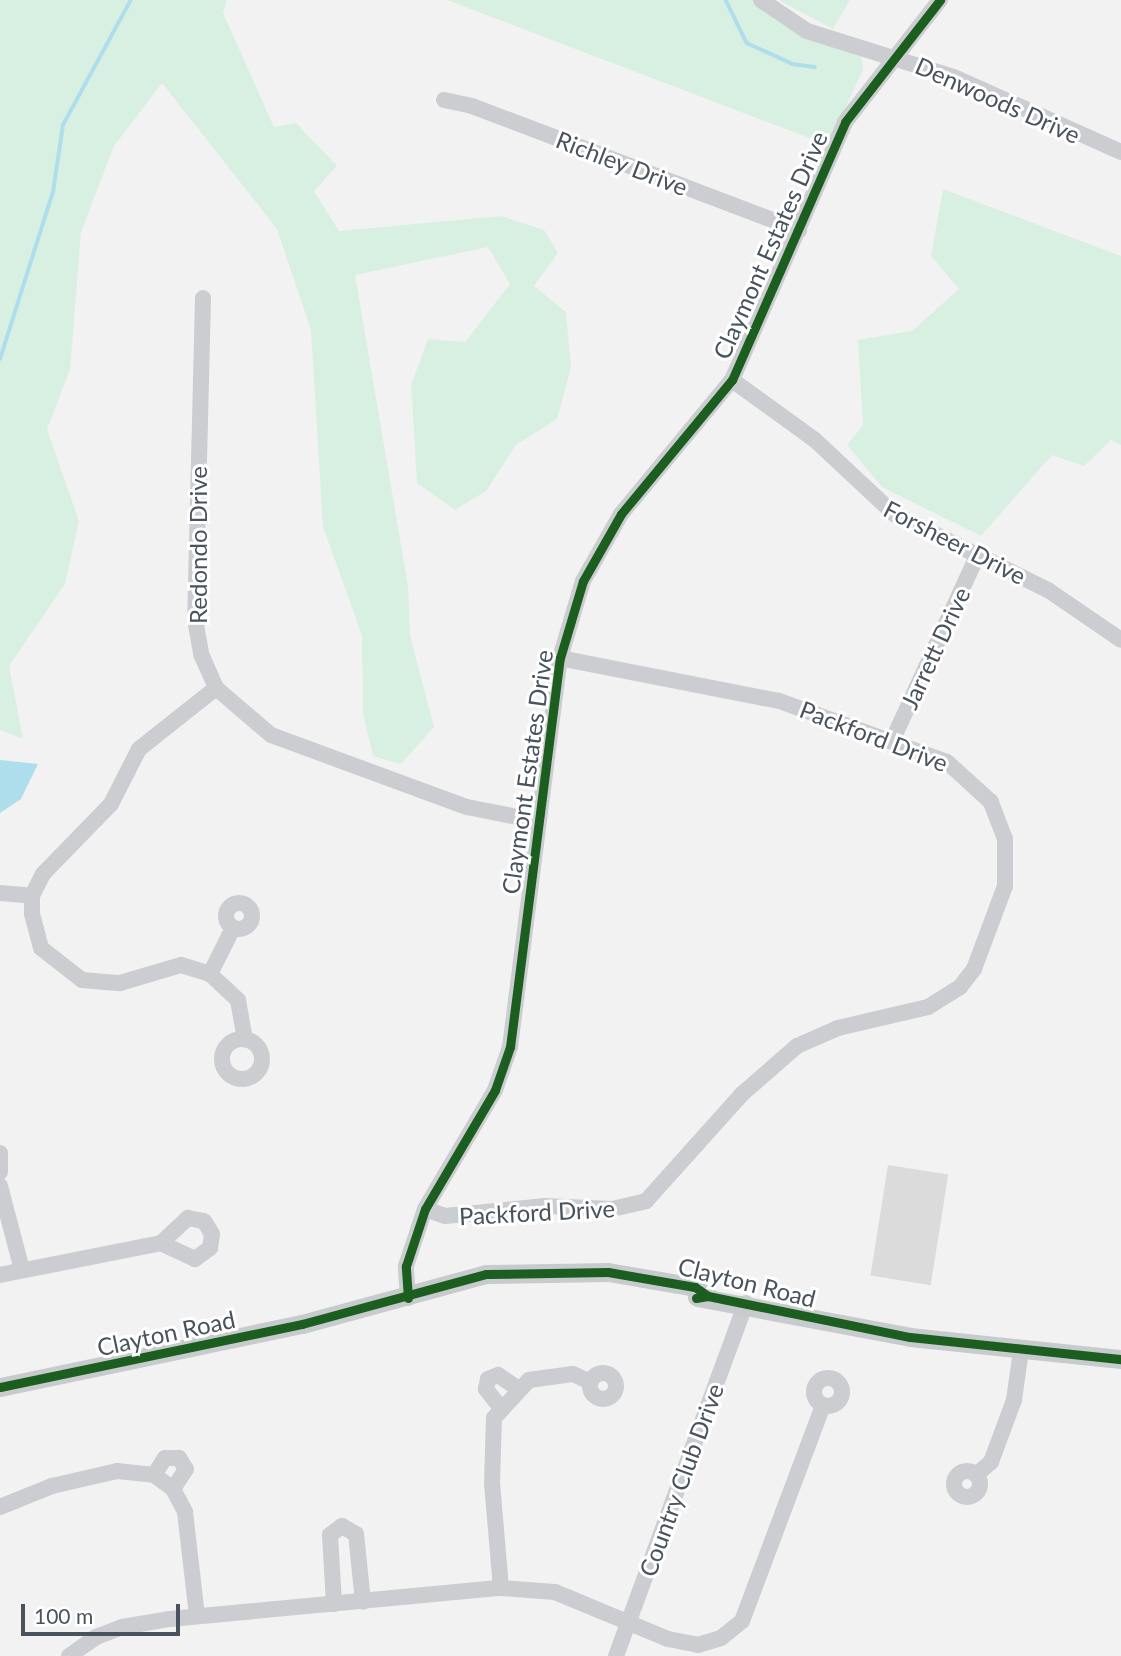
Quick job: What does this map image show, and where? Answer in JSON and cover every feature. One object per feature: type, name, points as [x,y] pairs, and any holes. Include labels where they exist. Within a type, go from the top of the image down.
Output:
[{"type":"main road","name":"Clayton Road","points":[[0,1387],[205,1341],[219,1342],[430,1292],[551,1281],[611,1283],[692,1298],[708,1296],[910,1337],[1121,1359]]},
{"type":"main road","name":"Clayton Road","points":[[0,1399],[208,1352],[219,1342]]},
{"type":"street","name":"Denwoods Drive","points":[[761,0],[807,31],[899,57],[1121,152]]},
{"type":"street","name":"Claymont Estates Drive","points":[[408,1298],[406,1266],[425,1209],[505,1067],[560,658],[575,601],[607,536],[732,380],[845,122],[884,66],[899,57],[940,0]]},
{"type":"street","name":"Richley Drive","points":[[444,100],[472,106],[799,230]]},
{"type":"street","name":"Redondo Drive","points":[[203,298],[195,619],[201,654],[216,688],[271,735],[467,807],[538,821]]},
{"type":"street","name":"Forsheer Drive","points":[[732,380],[816,440],[877,502],[977,556],[1048,590],[1121,640]]},
{"type":"street","name":"Jarrett Drive","points":[[893,739],[977,556]]},
{"type":"street","name":"Packford Drive","points":[[425,1209],[445,1216],[545,1206],[633,1206],[656,1195],[742,1094],[797,1046],[838,1028],[928,1007],[960,987],[974,970],[1005,886],[1005,839],[991,802],[963,771],[893,739],[779,701],[560,658]]},
{"type":"street","points":[[216,688],[151,736],[111,804],[52,863],[32,897],[41,948],[82,980],[120,983],[181,965],[210,974],[238,1000],[245,1039]]},
{"type":"street","points":[[0,893],[32,897]]},
{"type":"street","points":[[210,974],[233,928]]},
{"type":"street","points":[[0,1153],[0,1172]]},
{"type":"street","points":[[0,1186],[22,1270]]},
{"type":"street","points":[[0,1275],[161,1243]]},
{"type":"street","name":"Country Club Drive","points":[[616,1656],[746,1303]]},
{"type":"street","points":[[976,1475],[991,1462],[1014,1400],[1021,1350]]},
{"type":"street","points":[[501,1588],[491,1433],[500,1407],[517,1388],[555,1374],[590,1382]]},
{"type":"street","points":[[500,1407],[486,1389],[488,1379],[498,1376],[517,1388]]},
{"type":"street","points":[[69,1656],[96,1637],[122,1627],[197,1616],[501,1588],[544,1589],[629,1620],[668,1639],[698,1645],[721,1637],[741,1621],[823,1405]]},
{"type":"street","points":[[153,1475],[165,1458],[179,1458],[186,1469],[173,1489]]},
{"type":"street","points":[[0,1507],[52,1486],[117,1471],[153,1475],[173,1489],[189,1528],[197,1616]]},
{"type":"street","points":[[334,1604],[330,1535],[342,1526],[357,1538],[363,1602]]},
{"type":"green space","points":[[0,0],[227,0],[223,13],[274,127],[296,123],[337,166],[314,191],[339,231],[501,216],[544,230],[558,253],[534,286],[566,312],[571,368],[557,419],[516,445],[486,491],[455,510],[417,483],[411,385],[428,339],[465,342],[510,284],[488,247],[355,275],[408,586],[410,635],[434,727],[401,764],[373,756],[363,714],[362,635],[323,527],[311,330],[277,229],[162,83],[114,146],[81,232],[70,370],[47,429],[79,521],[65,584],[9,666],[23,739],[0,730]]},
{"type":"green space","points":[[447,0],[756,0],[861,55],[863,70],[828,145]]},
{"type":"green space","points":[[781,0],[850,0],[833,29],[780,1]]},
{"type":"green space","points":[[943,189],[1121,256],[1121,445],[1111,440],[1084,466],[1052,455],[981,536],[882,487],[847,445],[863,425],[858,340],[912,331],[959,289],[931,256]]},
{"type":"water","points":[[0,760],[38,764],[21,799],[0,813]]},
{"type":"building","points":[[888,1165],[948,1175],[931,1285],[870,1276]]},
{"type":"waterway","points":[[0,359],[53,192],[63,125],[131,0]]},
{"type":"waterway","points":[[726,0],[747,43],[793,64],[815,67]]},
{"type":"cycle path","points":[[408,1298],[406,1266],[425,1209],[495,1090],[510,1047],[560,658],[583,581],[621,514],[732,380],[845,122],[940,0]]},
{"type":"cycle path","points":[[0,1387],[302,1324],[486,1274],[608,1272],[695,1287],[708,1296]]},
{"type":"cycle path","points":[[696,1298],[708,1296],[910,1337],[1121,1359]]}]
